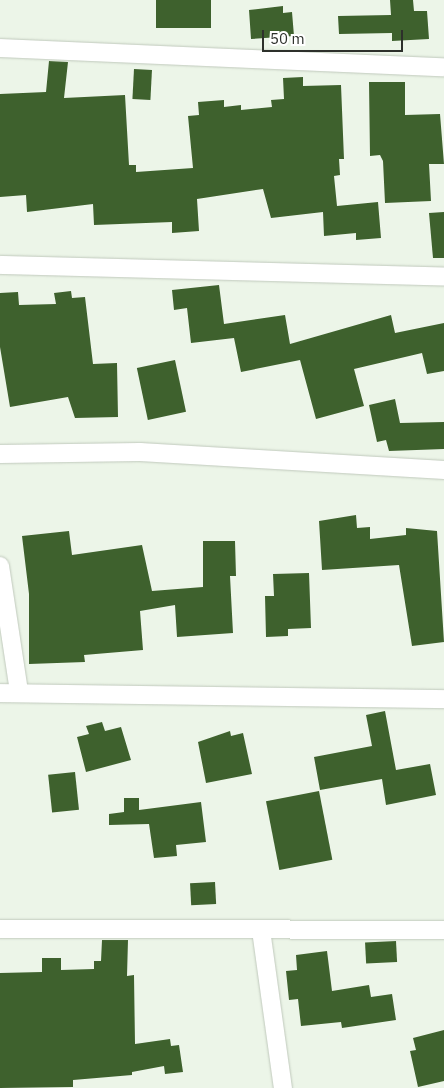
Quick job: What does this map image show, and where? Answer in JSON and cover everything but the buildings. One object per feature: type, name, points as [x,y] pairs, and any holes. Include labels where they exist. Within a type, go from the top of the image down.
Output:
[{"type":"street","points":[[0,48],[444,67]]},
{"type":"street","points":[[0,265],[444,277]]},
{"type":"street","points":[[0,454],[140,452],[444,470]]},
{"type":"street","points":[[0,566],[18,691]]},
{"type":"street","points":[[0,693],[18,691],[444,699]]},
{"type":"street","points":[[0,929],[444,930]]},
{"type":"street","points":[[261,930],[283,1088]]}]
